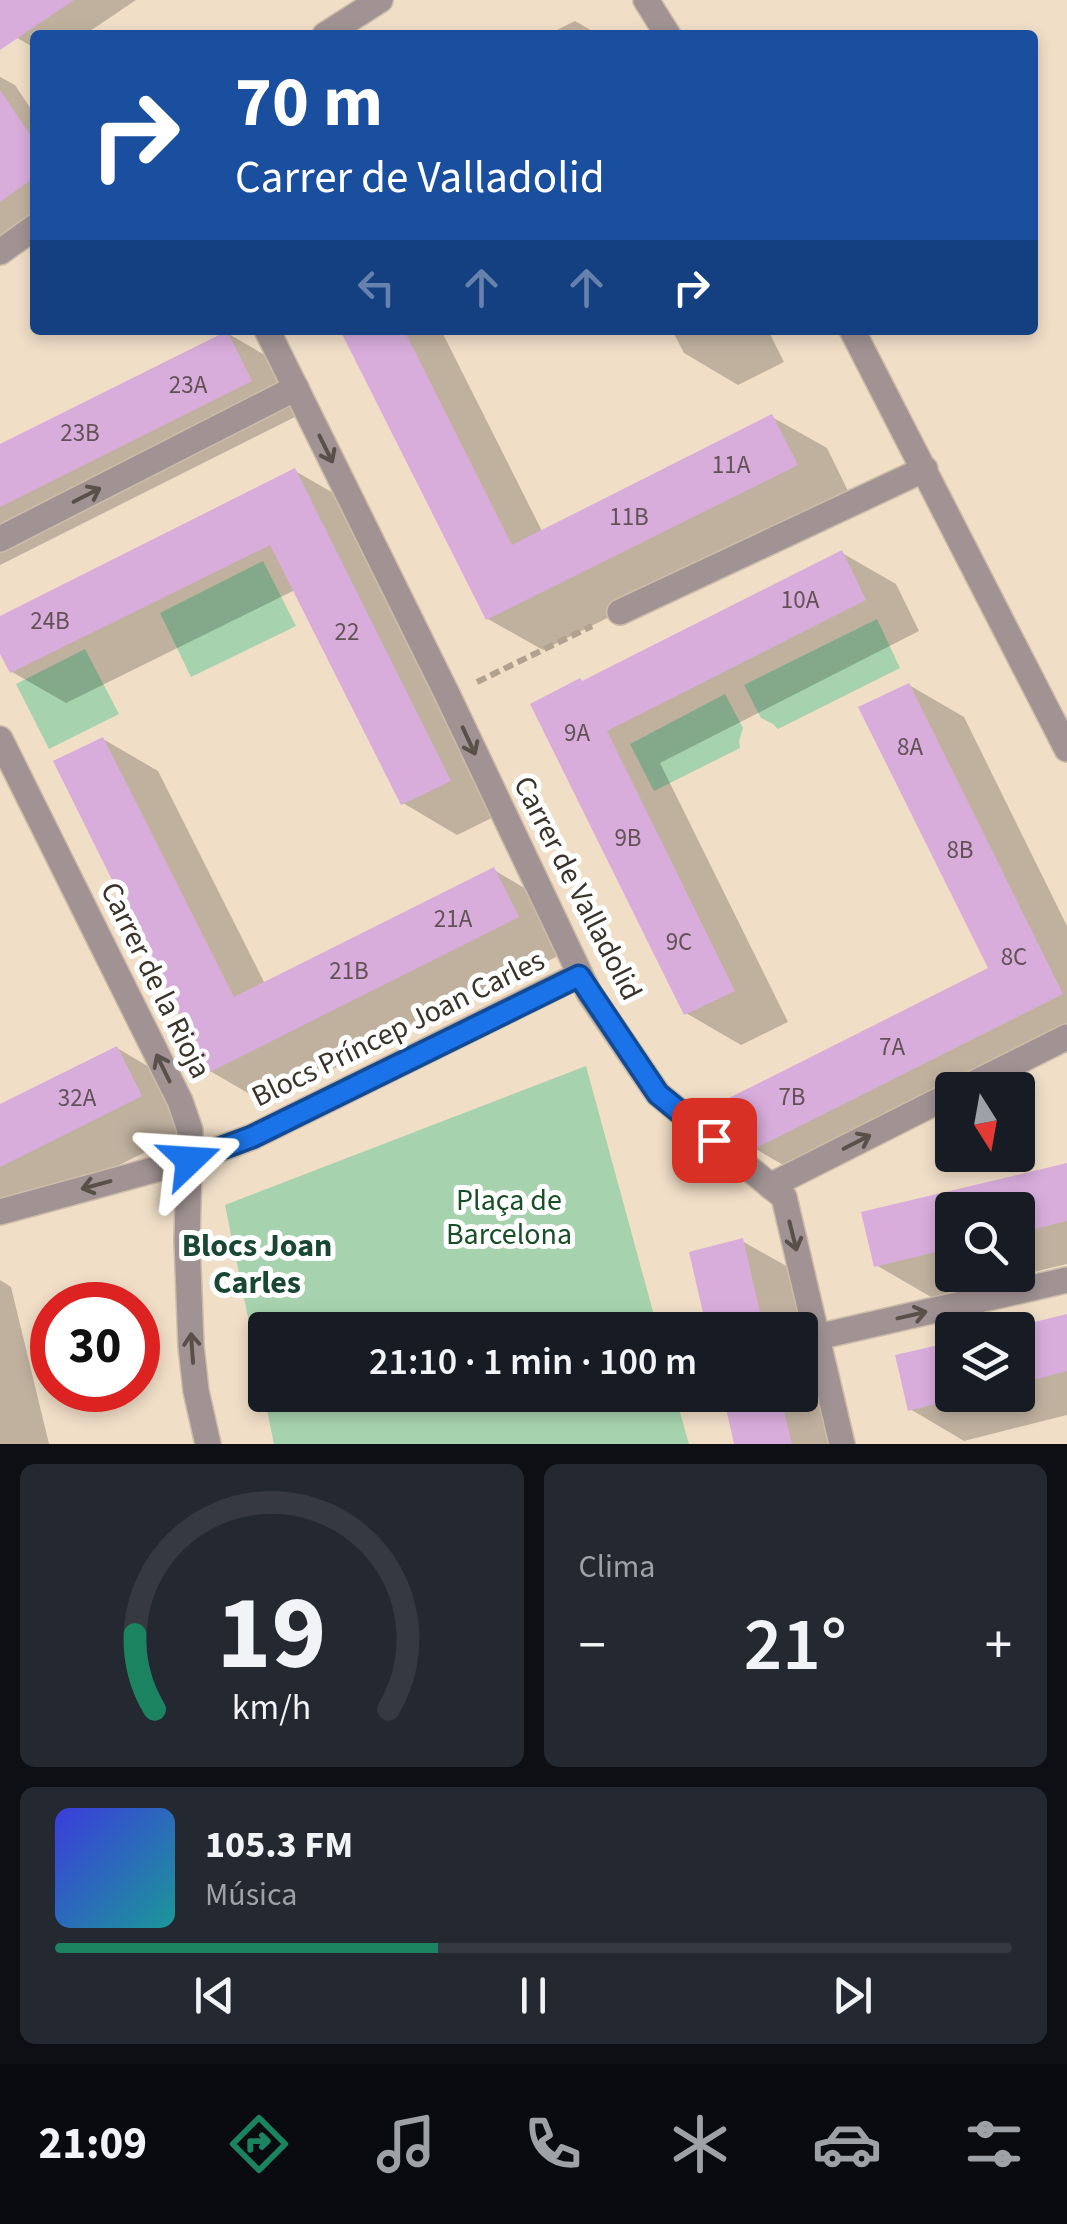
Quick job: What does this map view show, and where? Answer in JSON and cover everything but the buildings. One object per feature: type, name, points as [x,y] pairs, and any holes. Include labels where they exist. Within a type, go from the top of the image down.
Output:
[{"type":"street","points":[[333,30],[380,0]]},
{"type":"street","points":[[646,0],[665,30]]},
{"type":"street","points":[[0,252],[30,231]]},
{"type":"street","name":"Carrer de Valladolid","points":[[270,335],[448,696],[579,976],[658,1094],[784,1197],[811,1312]]},
{"type":"street","points":[[855,335],[1067,749]]},
{"type":"street","points":[[0,539],[296,388]]},
{"type":"street","points":[[620,612],[925,469]]},
{"type":"street","name":"Carrer de la Rioja","points":[[0,739],[180,1101],[190,1130],[187,1242],[191,1346],[208,1444]]},
{"type":"street","name":"Blocs Príncep Joan Carles","points":[[0,1212],[190,1160],[252,1137],[579,976]]},
{"type":"street","points":[[997,1072],[1067,1037]]},
{"type":"street","points":[[770,1186],[935,1103]]},
{"type":"street","points":[[818,1337],[1067,1280]]},
{"type":"street","name":"Carrer de Valladolid","points":[[818,1341],[842,1444]]},
{"type":"path","points":[[448,696],[620,612]]},
{"type":"green space","points":[[263,561],[296,626],[191,677],[160,613]]},
{"type":"green space","points":[[877,619],[900,668],[778,729],[761,718],[744,685]]},
{"type":"green space","points":[[85,649],[119,714],[49,749],[16,684]]},
{"type":"green space","points":[[725,694],[743,728],[740,748],[654,791],[630,744]]},
{"type":"green space","name":"Plaça de Barcelona","points":[[586,1066],[653,1312],[248,1312],[248,1317],[225,1205]]},
{"type":"green space","name":"Plaça de Barcelona","points":[[267,1412],[680,1412],[689,1444],[274,1444]]},
{"type":"district","name":"Blocs Joan Carles","points":[[257,1264]]},
{"type":"route","points":[[190,1160],[252,1137],[579,976],[658,1094],[714,1140]]}]
